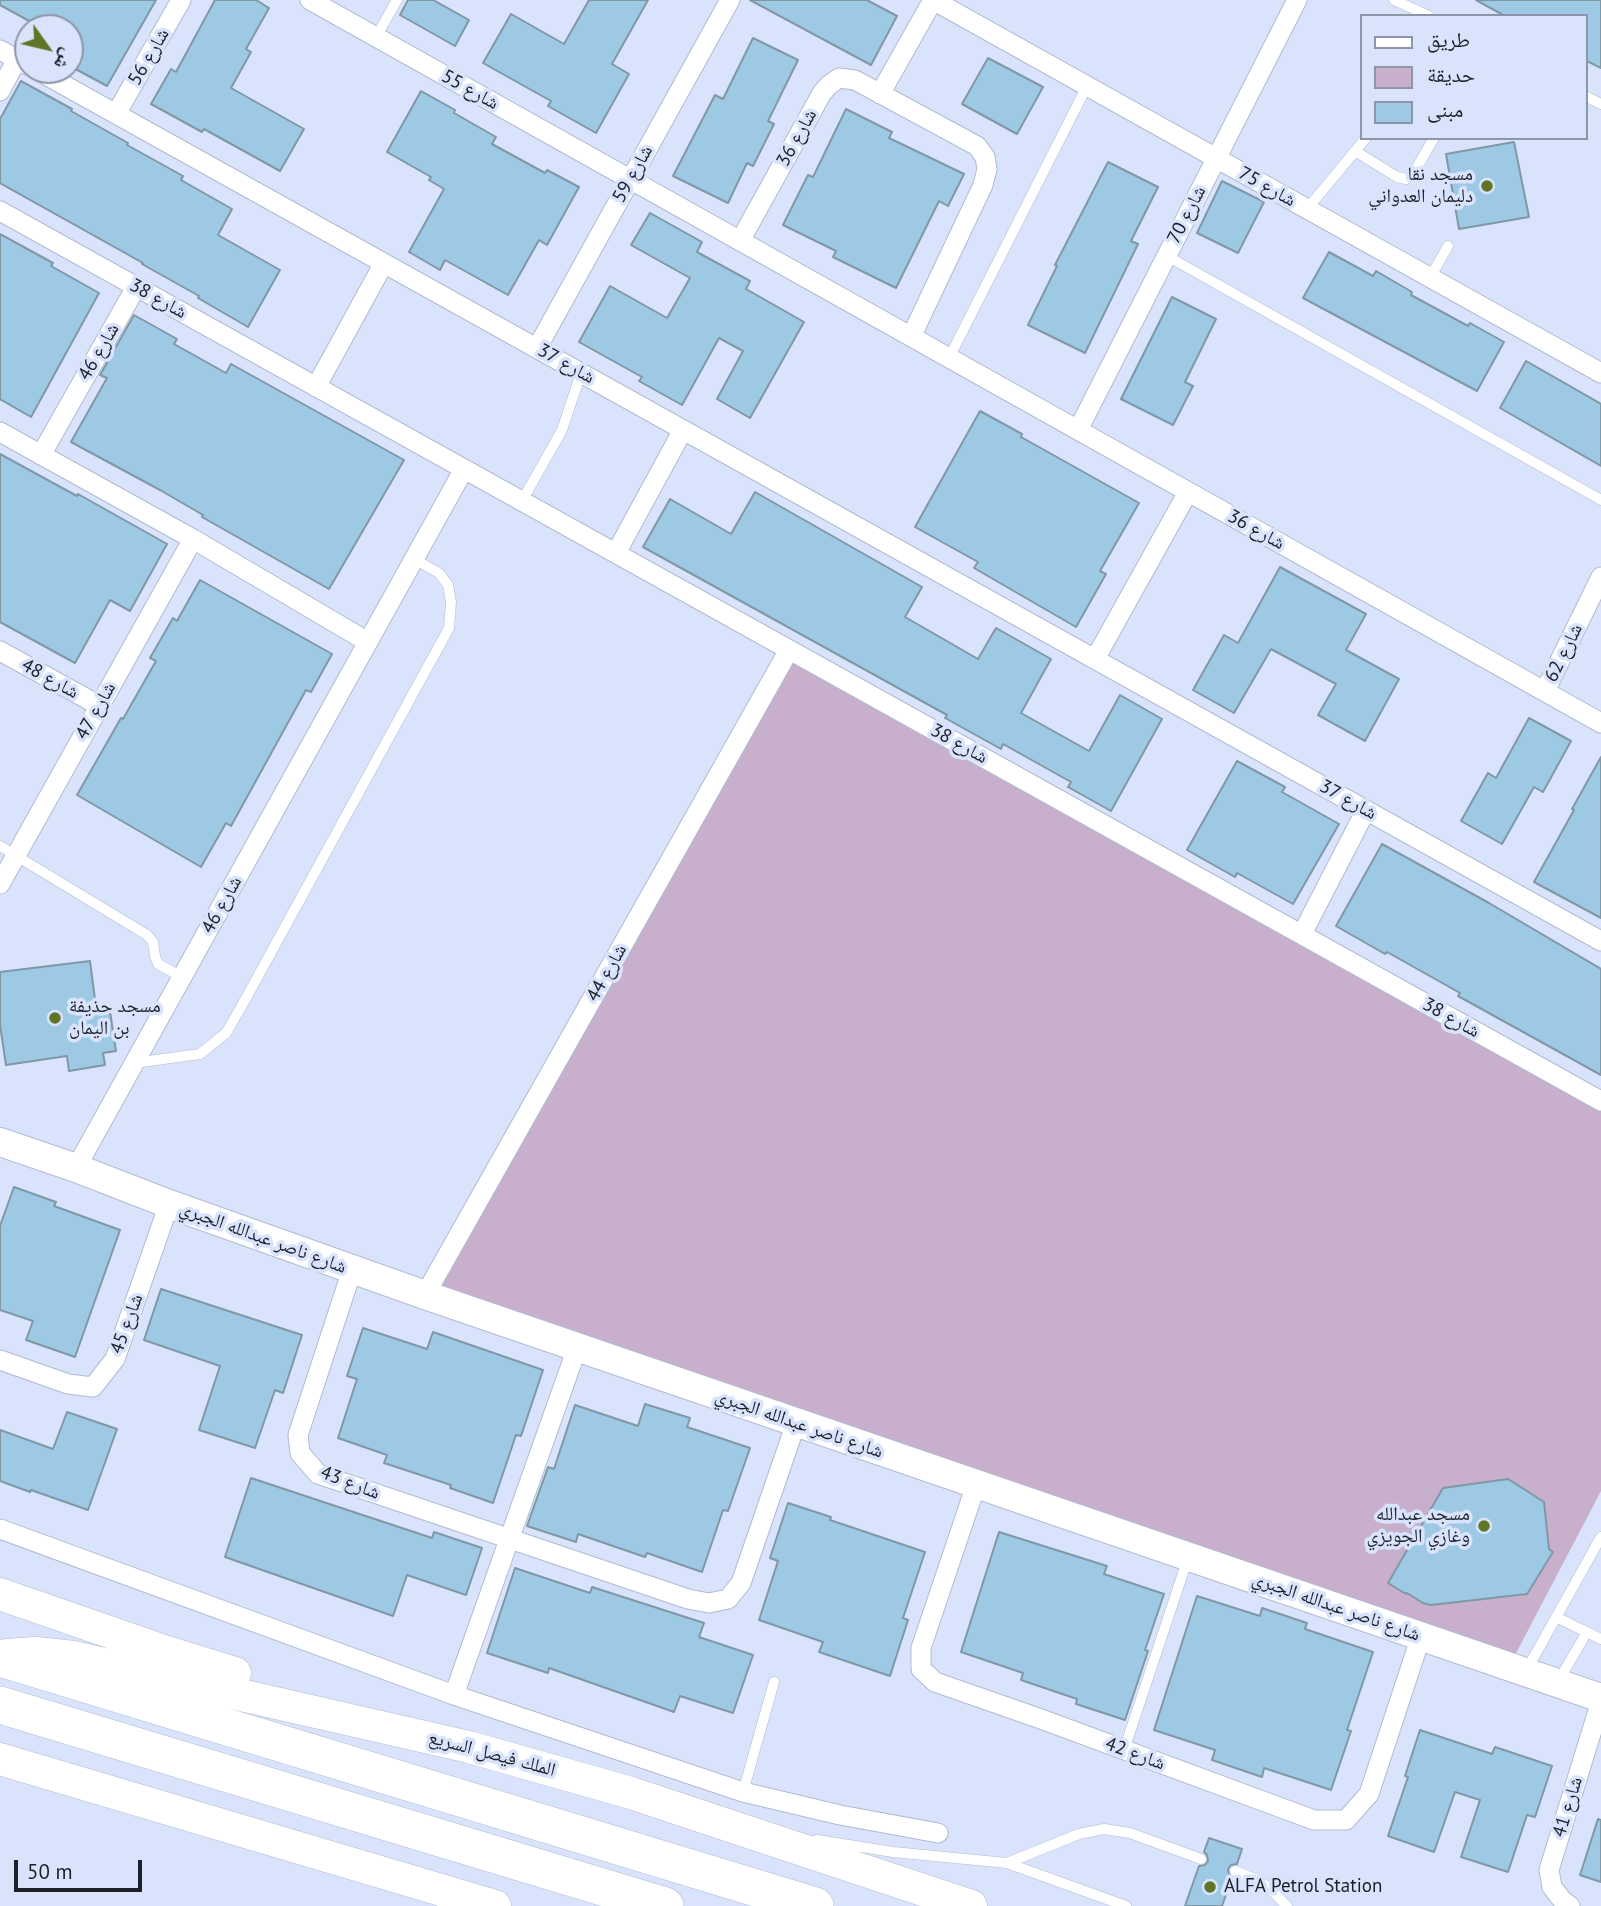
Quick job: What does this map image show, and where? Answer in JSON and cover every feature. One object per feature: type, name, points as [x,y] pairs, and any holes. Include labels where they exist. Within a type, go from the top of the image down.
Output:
[{"type":"highway","name":"الملك فيصل السريع","points":[[0,1657],[815,1906]]},
{"type":"highway","points":[[0,1705],[665,1906]]},
{"type":"main road","points":[[0,1594],[208,1665],[313,1697],[388,1728]]},
{"type":"main road","name":"الملك فيصل السريع","points":[[0,1657],[17,1653],[74,1657],[388,1728],[550,1769],[710,1818],[971,1906]]},
{"type":"main road","points":[[0,1759],[495,1906]]},
{"type":"street","name":"شارع 56","points":[[116,114],[181,0]]},
{"type":"street","name":"شارع 55","points":[[310,0],[630,180]]},
{"type":"street","name":"شارع 59","points":[[537,348],[730,0]]},
{"type":"street","name":"شارع 75","points":[[933,0],[1601,373]]},
{"type":"street","points":[[880,94],[933,0]]},
{"type":"street","name":"شارع 70","points":[[1078,430],[1297,0]]},
{"type":"street","points":[[0,90],[14,60]]},
{"type":"street","name":"شارع 36","points":[[740,241],[829,85],[839,78],[855,80],[977,146],[985,157],[987,169],[983,185],[911,337]]},
{"type":"street","name":"شارع 37","points":[[62,84],[1601,941]]},
{"type":"street","name":"شارع 36","points":[[630,180],[1601,723]]},
{"type":"street","name":"شارع 38","points":[[0,211],[1601,1101]]},
{"type":"street","points":[[316,387],[384,263]]},
{"type":"street","name":"شارع 46","points":[[41,455],[136,287]]},
{"type":"street","points":[[616,553],[683,429]]},
{"type":"street","points":[[0,432],[193,539],[368,642]]},
{"type":"street","name":"شارع 46","points":[[76,1168],[464,469]]},
{"type":"street","points":[[1095,659],[1188,492]]},
{"type":"street","name":"شارع 47","points":[[0,884],[8,851],[100,706],[193,539]]},
{"type":"street","name":"شارع 62","points":[[1545,691],[1601,577]]},
{"type":"street","name":"شارع 44","points":[[425,1296],[789,650]]},
{"type":"street","name":"شارع 48","points":[[0,651],[100,706]]},
{"type":"street","points":[[1302,934],[1366,810]]},
{"type":"street","name":"شارع ناصر عبدالله الجبري","points":[[0,1142],[425,1296],[1601,1699]]},
{"type":"street","name":"شارع 45","points":[[0,1360],[68,1384],[93,1387],[115,1359],[169,1204]]},
{"type":"street","name":"شارع 43","points":[[352,1270],[298,1435],[300,1453],[318,1474],[688,1599],[709,1603],[728,1599],[741,1583],[796,1423]]},
{"type":"street","points":[[454,1695],[577,1348]]},
{"type":"street","name":"شارع 42","points":[[976,1485],[921,1648],[920,1669],[935,1682],[1314,1820],[1346,1820],[1369,1794],[1421,1636]]},
{"type":"street","points":[[0,1529],[454,1695],[743,1792],[840,1815],[938,1833]]},
{"type":"street","name":"شارع 41","points":[[1570,1906],[1552,1887],[1549,1870],[1601,1699]]},
{"type":"lane","points":[[376,37],[397,0]]},
{"type":"lane","points":[[1394,0],[1425,14]]},
{"type":"lane","points":[[949,358],[1087,86]]},
{"type":"lane","points":[[1307,209],[1364,140]]},
{"type":"lane","points":[[1356,151],[1397,177],[1406,179],[1412,176],[1433,140]]},
{"type":"lane","points":[[1430,278],[1448,246]]},
{"type":"lane","points":[[1167,256],[1601,500]]},
{"type":"lane","points":[[522,501],[562,430],[581,373]]},
{"type":"lane","points":[[134,1063],[200,1054],[226,1033],[240,1009],[449,628],[449,585],[439,573],[414,559]]},
{"type":"lane","points":[[8,851],[147,935],[153,942],[158,964],[182,977]]},
{"type":"lane","points":[[1526,1672],[1601,1537]]},
{"type":"lane","points":[[1124,1749],[1188,1557]]},
{"type":"lane","points":[[1556,1617],[1601,1639]]},
{"type":"lane","points":[[1557,1683],[1587,1632]]},
{"type":"lane","points":[[743,1792],[774,1682]]},
{"type":"lane","points":[[710,1818],[776,1830]]},
{"type":"lane","points":[[1007,1863],[1079,1833],[1104,1829],[1130,1833],[1201,1859]]},
{"type":"lane","points":[[802,1836],[880,1851],[1007,1863],[1126,1906]]},
{"type":"lane","points":[[1235,1871],[1258,1880],[1287,1906]]},
{"type":"green space","points":[[789,650],[1601,1101],[1601,1491],[1513,1659],[425,1296]]},
{"type":"building","points":[[0,0],[156,0],[107,86],[84,74],[84,14],[16,14],[0,5]]},
{"type":"building","points":[[215,0],[256,0],[269,8],[246,49],[251,52],[231,88],[304,129],[280,171],[204,129],[202,132],[151,104],[171,69],[176,72]]},
{"type":"building","points":[[408,0],[433,0],[469,20],[455,46],[400,15]]},
{"type":"building","points":[[589,0],[648,0],[612,64],[629,74],[596,133],[548,106],[551,101],[483,63],[511,14],[564,44]]},
{"type":"building","points":[[750,0],[867,0],[897,16],[871,65]]},
{"type":"building","points":[[1476,0],[1601,0],[1601,68],[1587,61],[1587,14],[1501,14]]},
{"type":"building","points":[[753,38],[798,60],[768,121],[774,124],[753,166],[747,163],[728,203],[673,176],[715,95],[723,99]]},
{"type":"building","points":[[988,58],[1043,87],[1017,134],[962,104]]},
{"type":"building","points":[[19,84],[26,84],[183,176],[181,180],[232,209],[218,235],[280,270],[248,327],[143,263],[0,183],[0,119]]},
{"type":"building","points":[[421,91],[496,137],[492,144],[545,173],[547,170],[579,187],[547,245],[539,240],[508,295],[445,260],[440,270],[409,252],[444,189],[429,180],[431,177],[387,152]]},
{"type":"building","points":[[846,109],[892,132],[889,138],[964,174],[948,206],[939,201],[896,288],[833,257],[836,251],[783,225],[808,175],[813,177]]},
{"type":"building","name":"مسجد نقا دليمان العدواني","points":[[1514,142],[1529,217],[1459,229],[1446,154]]},
{"type":"building","points":[[1108,162],[1158,187],[1131,241],[1138,244],[1085,353],[1028,325],[1057,266],[1055,265]]},
{"type":"building","points":[[1222,181],[1264,202],[1238,253],[1197,233]]},
{"type":"building","points":[[650,213],[702,242],[697,252],[750,281],[746,289],[804,322],[750,418],[717,399],[743,351],[719,338],[682,405],[639,381],[642,377],[579,342],[610,286],[667,318],[690,278],[631,245]]},
{"type":"building","points":[[0,234],[53,263],[51,266],[99,293],[31,417],[0,399]]},
{"type":"building","points":[[1329,252],[1373,276],[1376,271],[1412,292],[1411,295],[1504,342],[1477,391],[1303,298]]},
{"type":"building","points":[[1172,297],[1216,319],[1185,382],[1193,386],[1173,425],[1121,399]]},
{"type":"building","points":[[134,315],[177,339],[174,344],[226,373],[231,364],[404,460],[329,589],[160,490],[71,442],[107,378],[100,375]]},
{"type":"building","points":[[1526,361],[1601,404],[1601,466],[1500,408]]},
{"type":"building","points":[[980,411],[1139,503],[1100,571],[1106,574],[1076,627],[974,568],[978,562],[915,527]]},
{"type":"building","points":[[0,454],[167,544],[130,611],[110,600],[75,663],[0,622]]},
{"type":"building","points":[[755,492],[922,587],[905,617],[978,659],[996,628],[1051,659],[1021,713],[1089,751],[1120,695],[1162,719],[1111,811],[1068,787],[1071,782],[1003,744],[1001,749],[945,718],[947,715],[643,547],[670,499],[731,534]]},
{"type":"building","points":[[1280,567],[1366,614],[1346,650],[1399,679],[1365,741],[1318,715],[1336,684],[1271,649],[1234,713],[1193,690],[1224,635],[1238,643]]},
{"type":"building","points":[[200,580],[332,654],[311,692],[306,690],[231,826],[226,823],[201,867],[77,795],[156,661],[150,658],[173,618],[177,621]]},
{"type":"building","points":[[1529,718],[1571,741],[1543,792],[1534,787],[1502,844],[1461,821],[1488,773],[1496,778]]},
{"type":"building","points":[[1601,757],[1601,918],[1534,882]]},
{"type":"building","points":[[1237,761],[1285,787],[1282,792],[1339,824],[1293,904],[1237,873],[1235,877],[1187,850]]},
{"type":"building","points":[[1382,844],[1601,969],[1601,1075],[1458,996],[1460,993],[1336,926]]},
{"type":"building","name":"مسجد حذيفة بن اليمان","points":[[90,961],[96,1007],[109,1005],[116,1051],[103,1053],[105,1065],[69,1071],[67,1056],[6,1065],[0,1025],[0,972]]},
{"type":"building","points":[[14,1187],[56,1202],[54,1206],[120,1230],[75,1357],[26,1340],[33,1321],[0,1310],[0,1226]]},
{"type":"building","points":[[161,1289],[302,1335],[283,1393],[275,1390],[255,1448],[199,1430],[220,1366],[144,1340]]},
{"type":"building","points":[[363,1328],[427,1349],[433,1332],[543,1370],[521,1436],[516,1435],[493,1503],[450,1488],[451,1485],[384,1463],[387,1455],[338,1438],[357,1379],[347,1376]]},
{"type":"building","points":[[645,1404],[690,1418],[687,1427],[750,1448],[728,1511],[723,1510],[702,1572],[647,1553],[645,1557],[578,1534],[576,1542],[527,1526],[548,1467],[554,1469],[575,1405],[638,1426]]},
{"type":"building","points":[[67,1412],[117,1429],[88,1510],[0,1481],[0,1430],[53,1449]]},
{"type":"building","points":[[251,1478],[432,1538],[434,1532],[482,1548],[466,1595],[407,1575],[393,1616],[225,1557]]},
{"type":"building","name":"مسجد عبدالله وغازي الجويزي","points":[[1508,1479],[1544,1502],[1549,1549],[1553,1552],[1527,1594],[1431,1605],[1388,1583],[1443,1488]]},
{"type":"building","points":[[788,1503],[925,1552],[903,1618],[908,1620],[890,1676],[819,1652],[823,1642],[759,1620],[778,1561],[770,1558]]},
{"type":"building","points":[[999,1532],[1107,1566],[1104,1574],[1164,1594],[1125,1720],[1076,1704],[1077,1699],[1021,1680],[1023,1673],[961,1652]]},
{"type":"building","points":[[515,1568],[590,1593],[592,1587],[704,1623],[699,1637],[753,1655],[733,1713],[680,1696],[674,1712],[549,1668],[548,1673],[487,1653]]},
{"type":"building","points":[[1197,1596],[1260,1616],[1262,1608],[1307,1623],[1305,1629],[1373,1652],[1347,1730],[1351,1731],[1331,1790],[1264,1768],[1262,1777],[1212,1760],[1215,1750],[1154,1730]]},
{"type":"building","points":[[1420,1730],[1492,1754],[1495,1747],[1552,1766],[1535,1817],[1527,1815],[1508,1872],[1461,1857],[1480,1800],[1455,1792],[1434,1852],[1388,1836]]},
{"type":"building","points":[[1598,1819],[1601,1820],[1601,1882],[1580,1875]]},
{"type":"building","name":"ALFA Petrol Station","points":[[1209,1838],[1242,1849],[1237,1864],[1228,1869],[1232,1878],[1222,1906],[1185,1906],[1199,1866],[1208,1861],[1204,1852]]},
{"type":"place","name":"مسجد نقا دليمان العدواني","points":[[1487,186]]},
{"type":"place","name":"مسجد حذيفة بن اليمان","points":[[55,1018]]},
{"type":"place","name":"مسجد عبدالله وغازي الجويزي","points":[[1484,1526]]},
{"type":"place","name":"ALFA Petrol Station","points":[[1210,1887]]}]
